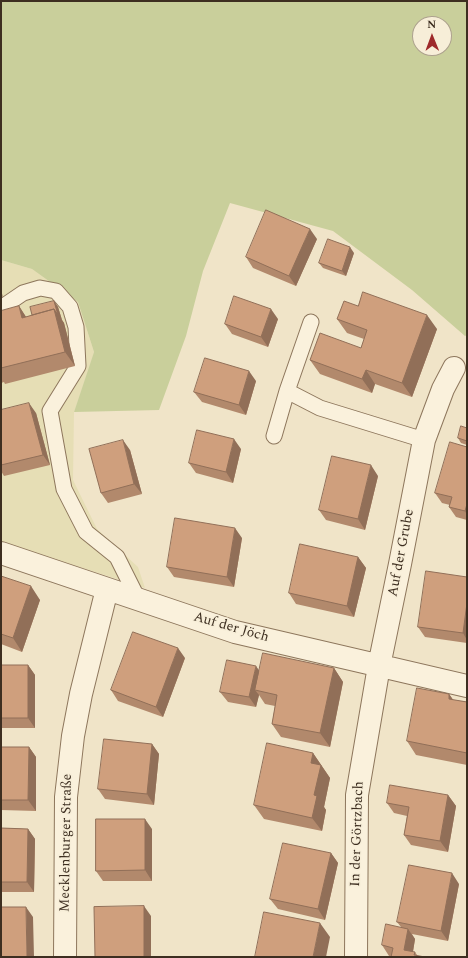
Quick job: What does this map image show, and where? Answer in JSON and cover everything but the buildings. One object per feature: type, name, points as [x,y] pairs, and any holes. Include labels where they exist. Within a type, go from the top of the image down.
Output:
[{"type":"street","name":"Auf der Grube","points":[[379,666],[424,440],[443,390],[454,368]]},
{"type":"street","name":"Auf der Jöch","points":[[1,553],[236,632],[467,686]]},
{"type":"street","name":"Mecklenburger Straße","points":[[65,957],[67,782],[73,736],[81,694],[106,589]]},
{"type":"street","name":"In der Görtzbach","points":[[356,957],[356,795],[379,666]]},
{"type":"lane","points":[[1,308],[23,293],[40,288],[56,291],[70,306],[76,327],[78,366],[50,411],[64,489],[86,532],[117,557],[138,599]]},
{"type":"lane","points":[[274,436],[287,391],[311,322]]},
{"type":"lane","points":[[287,391],[320,408],[424,440]]},
{"type":"shaded area","points":[[1,260],[32,269],[78,302],[94,352],[74,412],[73,480],[97,529],[138,567],[145,588],[1,542]]},
{"type":"green space","points":[[1,1],[467,1],[467,335],[465,336],[412,290],[333,231],[230,203],[203,271],[186,336],[159,410],[74,412],[94,352],[78,302],[32,269],[1,260]]}]
